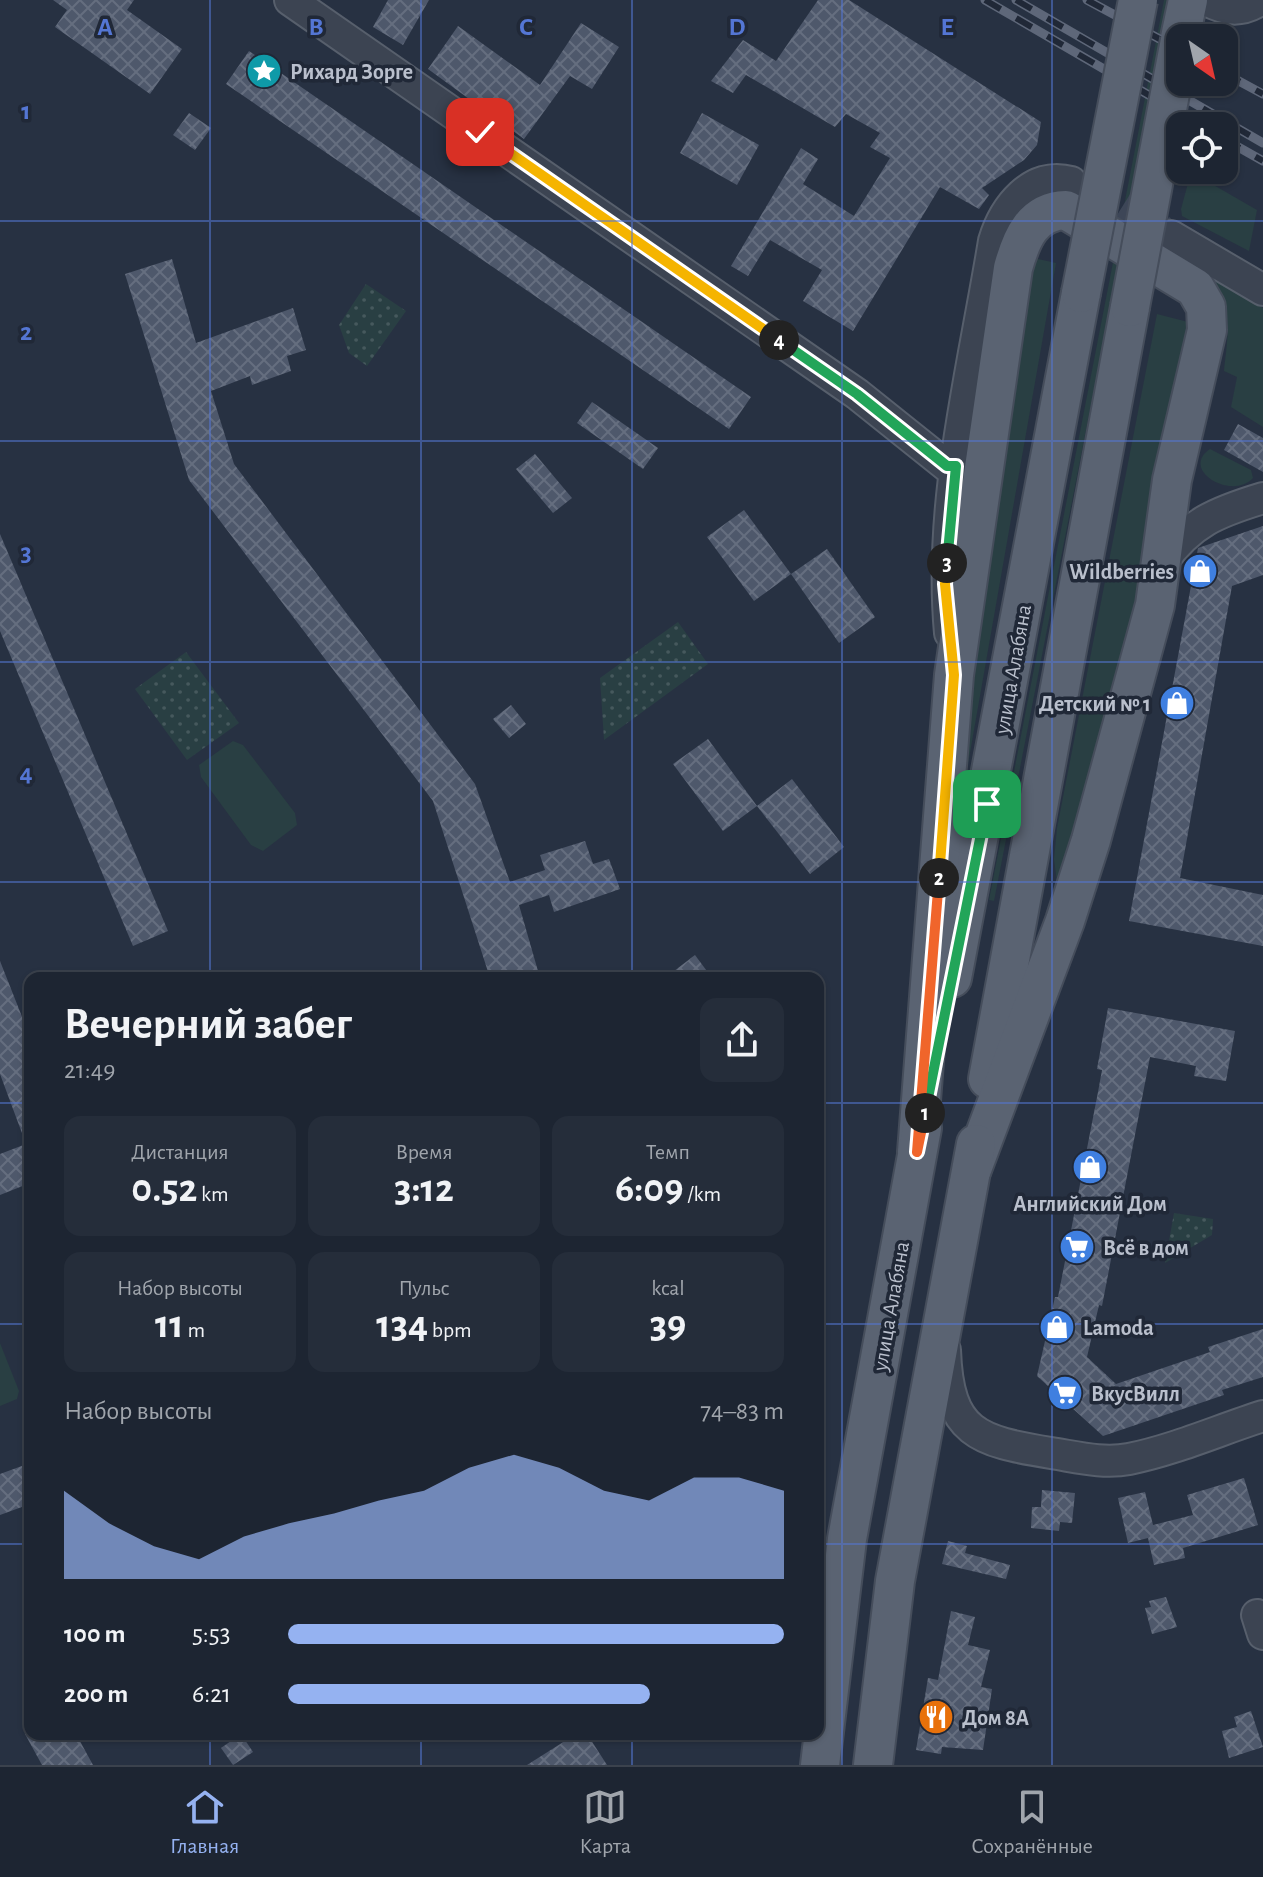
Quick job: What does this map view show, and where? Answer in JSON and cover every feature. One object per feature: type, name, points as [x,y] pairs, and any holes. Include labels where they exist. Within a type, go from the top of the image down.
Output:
[{"type":"main road","name":"улица Алабяна","points":[[824,1732],[847,1539],[917,1152],[987,804],[1138,0]]},
{"type":"main road","points":[[1183,24],[1188,0]]},
{"type":"main road","points":[[873,1765],[895,1581],[1169,96]]},
{"type":"main road","points":[[917,1152],[954,675],[1013,268],[1027,231],[1037,220],[1056,211],[1075,213],[1180,277],[1201,295],[1206,307],[1207,330],[1172,480],[1155,605],[1086,854],[972,1169]]},
{"type":"main road","name":"улица Алабяна","points":[[820,1765],[823,1740]]},
{"type":"street","points":[[290,0],[857,394],[947,466],[956,466]]},
{"type":"street","points":[[1206,0],[1222,9],[1239,9],[1260,0]]},
{"type":"street","points":[[954,675],[945,584],[956,466],[1000,221],[1023,193],[1048,181],[1068,181]]},
{"type":"street","points":[[1171,236],[1263,290]]},
{"type":"street","points":[[1162,562],[1180,537],[1200,523],[1223,511],[1263,498]]},
{"type":"street","points":[[943,1319],[945,1366],[962,1419],[974,1432],[998,1444],[1114,1461],[1263,1416]]},
{"type":"green space","points":[[1164,0],[1170,0],[994,901],[989,900]]},
{"type":"green space","points":[[1188,184],[1212,184],[1257,210],[1249,251],[1182,216]]},
{"type":"green space","points":[[1029,257],[1056,263],[964,787],[959,764]]},
{"type":"green space","points":[[1194,265],[1263,308],[1263,427],[1231,407],[1237,377],[1224,371],[1228,337],[1226,313],[1216,292]]},
{"type":"green space","points":[[366,284],[406,311],[367,366],[349,353],[339,325]]},
{"type":"green space","points":[[1157,314],[1192,323],[1114,714],[1057,883],[1054,859],[1057,828]]},
{"type":"green space","points":[[1210,449],[1251,470],[1253,478],[1233,486],[1212,480],[1201,466],[1202,457]]},
{"type":"green space","points":[[678,622],[708,664],[604,740],[600,678]]},
{"type":"green space","points":[[186,652],[239,723],[187,760],[135,689]]},
{"type":"green space","points":[[233,741],[243,745],[295,813],[297,825],[263,851],[251,845],[201,777],[199,765]]},
{"type":"green space","points":[[1174,1213],[1213,1219],[1212,1235],[1165,1263]]},
{"type":"green space","points":[[0,1343],[19,1391],[17,1399],[0,1406]]},
{"type":"building","points":[[53,0],[134,0],[127,10],[182,49],[150,94],[55,27],[67,10]]},
{"type":"building","points":[[388,0],[429,0],[403,45],[373,27]]},
{"type":"building","points":[[818,0],[849,0],[1041,122],[1037,145],[1024,160],[982,188],[989,195],[979,209],[940,187],[853,331],[803,301],[822,270],[770,240],[748,276],[731,266],[801,148],[818,159],[803,184],[854,216],[890,158],[870,147],[880,133],[846,114],[835,127],[746,75],[733,93],[711,81],[743,40],[776,61]]},
{"type":"building","points":[[581,23],[619,47],[592,89],[570,76],[524,139],[428,69],[458,26],[540,85]]},
{"type":"building","points":[[249,51],[751,397],[729,429],[226,84]]},
{"type":"building","points":[[189,113],[211,128],[195,150],[173,135]]},
{"type":"building","points":[[702,113],[759,145],[737,185],[680,153]]},
{"type":"building","points":[[172,259],[196,343],[293,308],[306,350],[287,356],[291,371],[252,385],[250,376],[211,391],[234,464],[475,784],[510,882],[545,870],[540,855],[585,841],[593,864],[609,859],[620,889],[554,912],[549,895],[519,905],[538,972],[488,972],[433,801],[189,480],[125,274]]},
{"type":"building","points":[[592,402],[658,448],[643,469],[577,423]]},
{"type":"building","points":[[1238,424],[1263,438],[1263,472],[1224,450]]},
{"type":"building","points":[[535,454],[572,498],[553,513],[516,469]]},
{"type":"building","points":[[744,510],[791,574],[754,601],[707,537]]},
{"type":"building","points":[[1263,526],[1263,575],[1232,586],[1180,878],[1263,895],[1263,946],[1129,921],[1198,548]]},
{"type":"building","points":[[0,534],[168,931],[133,946],[0,631]]},
{"type":"building","points":[[827,549],[875,617],[839,643],[791,574]]},
{"type":"building","points":[[511,705],[526,724],[509,738],[493,719]]},
{"type":"building","points":[[708,739],[757,806],[723,831],[673,764]]},
{"type":"building","points":[[792,779],[844,847],[810,874],[757,806]]},
{"type":"building","points":[[695,955],[708,972],[673,972]]},
{"type":"building","points":[[0,961],[24,1022],[24,1139],[0,1074]]},
{"type":"building","points":[[1108,1008],[1235,1031],[1226,1081],[1194,1076],[1196,1066],[1150,1057],[1102,1306],[1099,1305],[1087,1357],[1116,1384],[1210,1352],[1208,1347],[1263,1329],[1263,1377],[1222,1390],[1224,1395],[1103,1436],[1037,1376],[1055,1297],[1058,1297],[1098,1092],[1102,1070],[1097,1069]]},
{"type":"building","points":[[24,1145],[24,1185],[0,1195],[0,1154]]},
{"type":"building","points":[[24,1465],[24,1506],[0,1515],[0,1474]]},
{"type":"building","points":[[1244,1478],[1258,1525],[1183,1548],[1185,1558],[1154,1565],[1148,1538],[1128,1543],[1118,1498],[1145,1492],[1153,1525],[1193,1515],[1187,1495]]},
{"type":"building","points":[[1042,1490],[1075,1493],[1072,1523],[1060,1522],[1059,1531],[1031,1528],[1032,1507],[1041,1507]]},
{"type":"building","points":[[948,1541],[967,1546],[965,1553],[1010,1565],[1006,1579],[942,1564]]},
{"type":"building","points":[[1166,1597],[1177,1627],[1152,1634],[1145,1608],[1151,1607],[1149,1601]]},
{"type":"building","points":[[951,1611],[975,1617],[968,1645],[990,1650],[981,1687],[992,1689],[983,1750],[942,1747],[941,1754],[916,1750],[928,1678],[938,1680]]},
{"type":"building","points":[[1251,1711],[1263,1747],[1229,1758],[1222,1731],[1237,1727],[1234,1717]]},
{"type":"building","points":[[28,1740],[79,1740],[93,1765],[42,1765]]},
{"type":"building","points":[[232,1740],[245,1740],[253,1752],[233,1765],[221,1748]]},
{"type":"building","points":[[567,1740],[591,1740],[607,1765],[527,1765]]},
{"type":"tunnel","points":[[1083,186],[1096,189],[1163,231]]},
{"type":"railway","points":[[985,0],[1178,112]]},
{"type":"railway","points":[[1016,0],[1263,143]]},
{"type":"railway","points":[[1087,0],[1166,42]]},
{"type":"railway","points":[[1238,81],[1263,94]]},
{"type":"railway","points":[[1238,147],[1263,161]]},
{"type":"place","name":"Рихард Зорге","points":[[264,71]]},
{"type":"place","name":"Wildberries","points":[[1200,571]]},
{"type":"place","name":"Детский № 1","points":[[1177,703]]},
{"type":"place","name":"Английский Дом","points":[[1090,1167]]},
{"type":"place","name":"Всё в дом","points":[[1077,1247]]},
{"type":"place","name":"Lamoda","points":[[1057,1327]]},
{"type":"place","name":"ВкусВилл","points":[[1065,1393]]},
{"type":"place","name":"Дом 8А","points":[[936,1717]]},
{"type":"route","points":[[480,132],[857,394],[947,466],[956,466],[945,584],[954,675],[917,1152],[987,804]]}]
